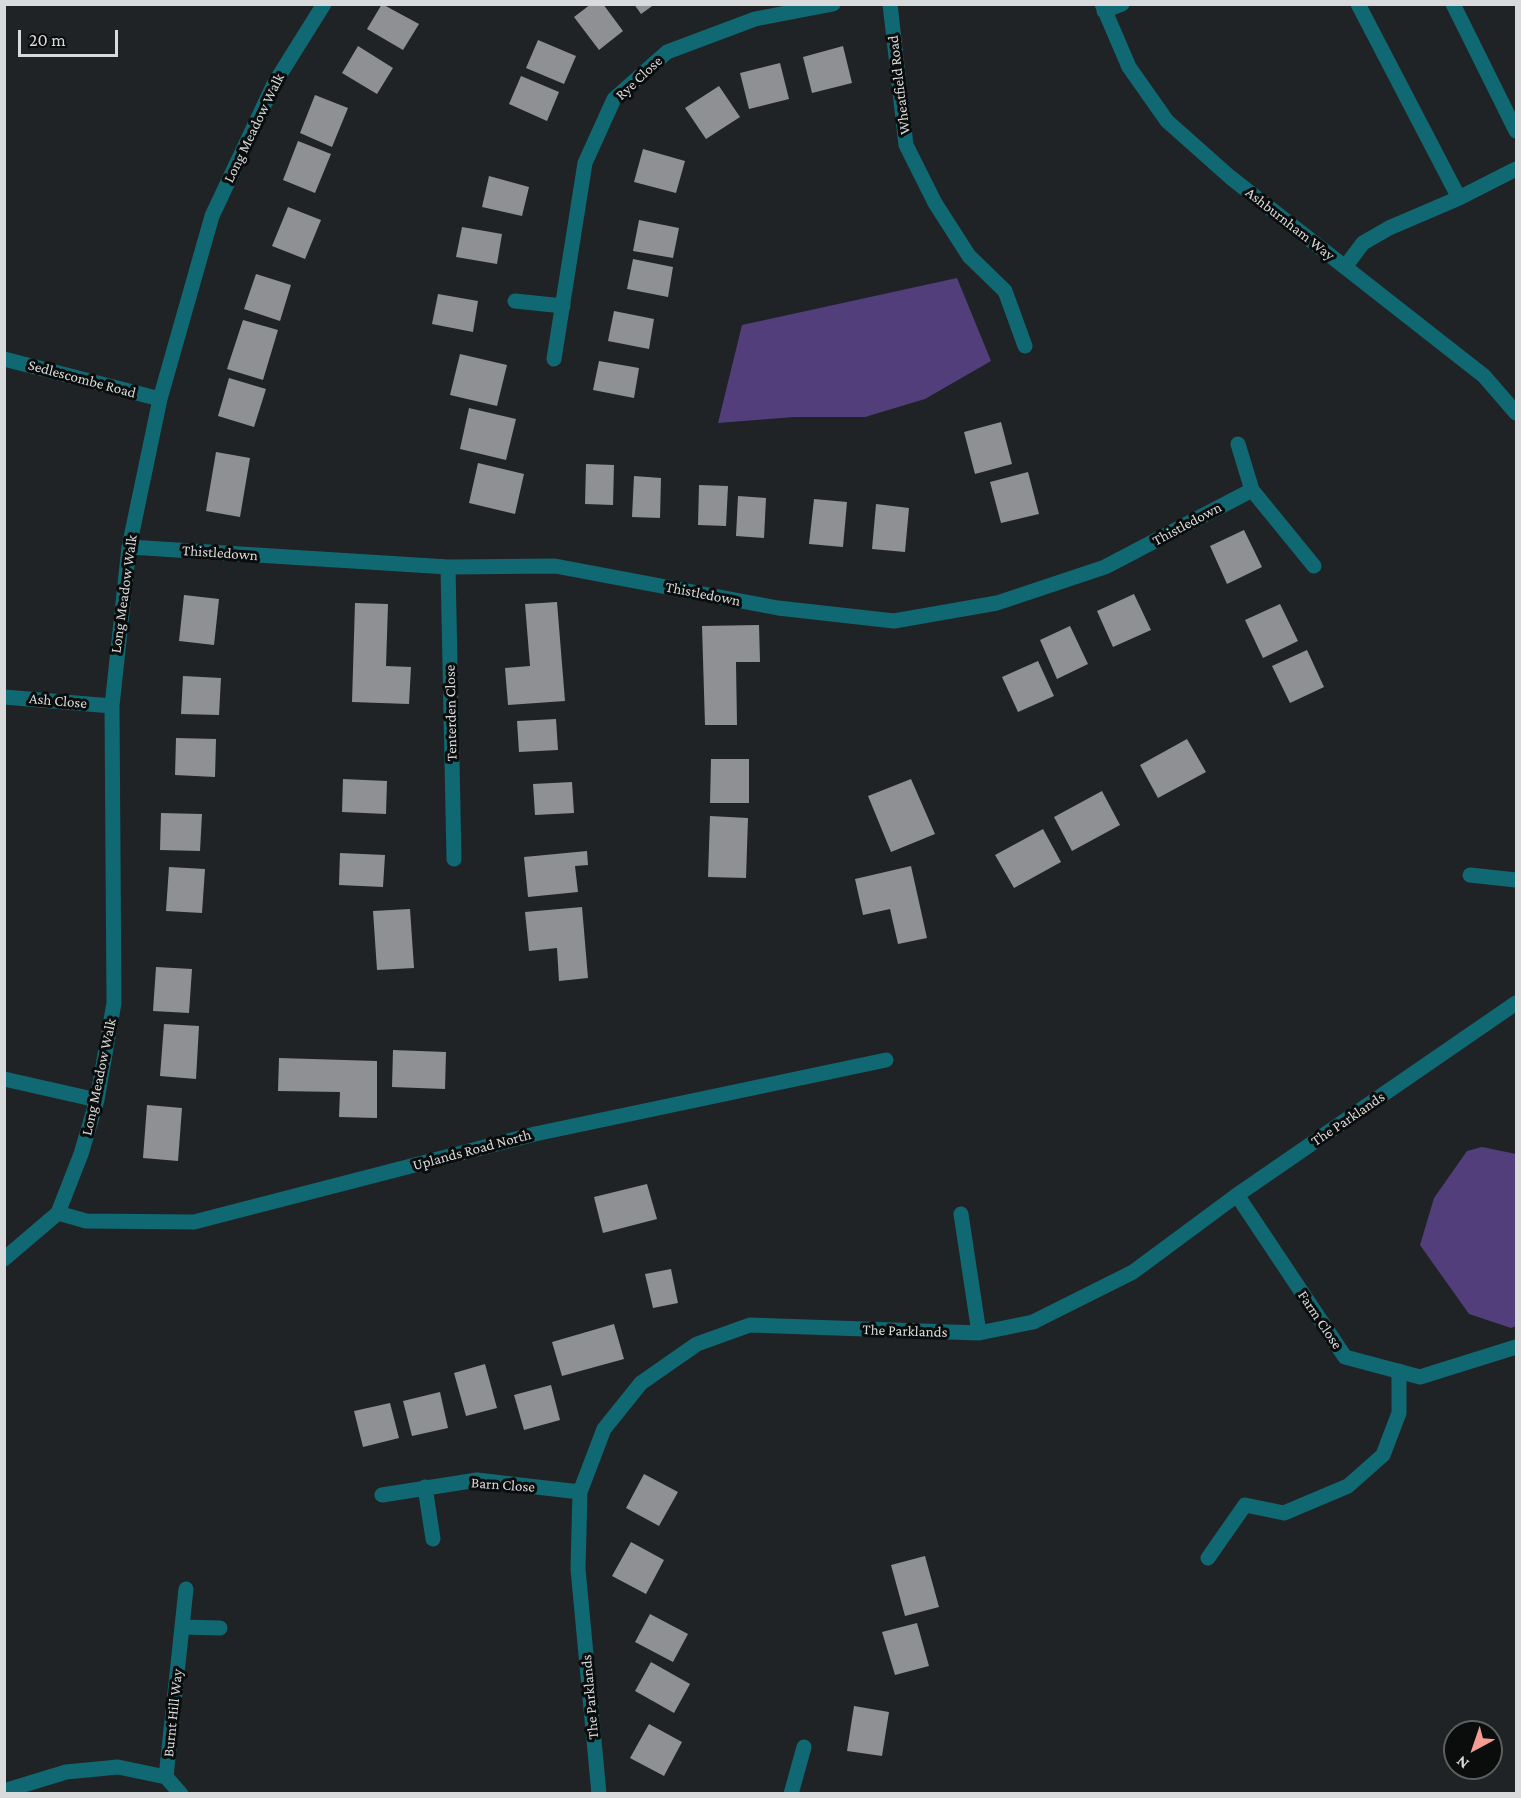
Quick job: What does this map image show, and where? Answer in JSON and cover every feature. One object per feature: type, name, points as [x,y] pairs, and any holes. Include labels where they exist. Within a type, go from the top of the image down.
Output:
[{"type":"street","name":"Long Meadow Walk","points":[[58,1213],[81,1154],[97,1100],[114,1003],[112,705],[129,547],[160,399],[212,216],[274,84],[324,4]]},
{"type":"street","name":"Rye Close","points":[[554,359],[585,163],[614,99],[667,52],[755,19],[833,4]]},
{"type":"street","name":"Wheatfield Road","points":[[890,4],[906,145],[935,203],[969,256],[1005,291],[1025,346]]},
{"type":"street","points":[[1103,8],[1122,4]]},
{"type":"street","points":[[1358,4],[1459,198]]},
{"type":"street","points":[[1453,4],[1516,131]]},
{"type":"street","name":"Ashburnham Way","points":[[1103,8],[1129,67],[1167,121],[1230,177],[1484,376],[1516,413]]},
{"type":"street","points":[[1345,267],[1363,243],[1389,228],[1459,198],[1516,169]]},
{"type":"street","points":[[515,301],[563,306]]},
{"type":"street","name":"Sedlescombe Road","points":[[4,359],[160,399]]},
{"type":"street","points":[[1238,444],[1252,490],[1314,566]]},
{"type":"street","name":"Thistledown","points":[[129,547],[448,567],[555,566],[778,608],[894,621],[997,603],[1105,567],[1252,490]]},
{"type":"street","name":"Tenterden Close","points":[[448,567],[454,859]]},
{"type":"street","name":"Ash Close","points":[[4,697],[112,705]]},
{"type":"street","points":[[1470,875],[1516,880]]},
{"type":"street","name":"The Parklands","points":[[599,1794],[578,1569],[580,1492],[604,1429],[640,1383],[697,1344],[750,1325],[980,1333],[1033,1322],[1133,1272],[1237,1195],[1516,1003]]},
{"type":"street","name":"Uplands Road North","points":[[58,1213],[86,1221],[194,1222],[535,1134],[886,1060]]},
{"type":"street","points":[[4,1079],[97,1100]]},
{"type":"street","name":"Farm Close","points":[[1237,1195],[1345,1357],[1420,1377],[1516,1347]]},
{"type":"street","points":[[4,1259],[58,1213]]},
{"type":"street","points":[[961,1214],[980,1333]]},
{"type":"street","points":[[1208,1558],[1245,1506],[1284,1513],[1348,1486],[1383,1455],[1399,1413],[1399,1371]]},
{"type":"street","name":"Barn Close","points":[[382,1495],[477,1480],[580,1492]]},
{"type":"street","points":[[425,1487],[433,1539]]},
{"type":"street","name":"Burnt Hill Way","points":[[180,1794],[166,1777],[186,1589]]},
{"type":"street","points":[[182,1627],[220,1628]]},
{"type":"street","points":[[791,1794],[804,1747]]},
{"type":"street","points":[[4,1791],[66,1772],[118,1767],[166,1777]]},
{"type":"shaded area","points":[[957,278],[991,361],[925,399],[865,417],[794,417],[718,423],[742,325]]},
{"type":"shaded area","points":[[1482,1147],[1516,1154],[1516,1326],[1511,1328],[1469,1314],[1420,1245],[1434,1198],[1467,1151]]},
{"type":"building","points":[[382,4],[419,24],[403,50],[367,29]]},
{"type":"building","points":[[591,4],[603,4],[623,31],[599,50],[574,17]]},
{"type":"building","points":[[634,4],[655,4],[641,14]]},
{"type":"building","points":[[538,40],[576,56],[564,84],[526,68]]},
{"type":"building","points":[[358,46],[393,68],[377,94],[342,73]]},
{"type":"building","points":[[843,46],[852,83],[812,93],[803,57]]},
{"type":"building","points":[[780,63],[789,99],[749,109],[740,73]]},
{"type":"building","points":[[521,76],[559,92],[547,121],[509,104]]},
{"type":"building","points":[[719,86],[740,117],[706,139],[685,108]]},
{"type":"building","points":[[315,95],[348,108],[332,147],[300,133]]},
{"type":"building","points":[[298,141],[331,154],[315,193],[283,180]]},
{"type":"building","points":[[643,149],[685,161],[676,193],[634,182]]},
{"type":"building","points":[[489,176],[529,187],[522,216],[482,207]]},
{"type":"building","points":[[288,207],[321,220],[305,259],[272,246]]},
{"type":"building","points":[[639,220],[679,228],[673,258],[633,251]]},
{"type":"building","points":[[462,227],[502,234],[497,264],[456,257]]},
{"type":"building","points":[[633,259],[673,267],[668,297],[627,289]]},
{"type":"building","points":[[256,274],[291,285],[280,321],[244,309]]},
{"type":"building","points":[[438,294],[478,301],[473,332],[432,324]]},
{"type":"building","points":[[614,311],[654,319],[649,349],[608,341]]},
{"type":"building","points":[[243,320],[278,330],[263,380],[227,369]]},
{"type":"building","points":[[460,354],[507,365],[497,406],[450,395]]},
{"type":"building","points":[[599,361],[639,368],[634,398],[593,390]]},
{"type":"building","points":[[229,378],[266,389],[254,427],[218,416]]},
{"type":"building","points":[[469,408],[516,419],[506,460],[460,449]]},
{"type":"building","points":[[1001,422],[1012,464],[975,474],[964,432]]},
{"type":"building","points":[[216,452],[250,458],[240,517],[206,511]]},
{"type":"building","points":[[478,463],[524,474],[515,514],[469,503]]},
{"type":"building","points":[[586,464],[614,465],[613,505],[585,504]]},
{"type":"building","points":[[1028,472],[1039,514],[1001,523],[990,482]]},
{"type":"building","points":[[634,476],[661,478],[660,518],[632,517]]},
{"type":"building","points":[[699,485],[728,486],[726,526],[698,525]]},
{"type":"building","points":[[738,496],[766,498],[764,538],[736,536]]},
{"type":"building","points":[[814,499],[847,502],[843,547],[809,544]]},
{"type":"building","points":[[876,504],[909,508],[905,552],[872,549]]},
{"type":"building","points":[[1244,530],[1262,567],[1227,584],[1210,546]]},
{"type":"building","points":[[1134,594],[1151,630],[1113,647],[1097,611]]},
{"type":"building","points":[[184,595],[219,599],[214,645],[179,641]]},
{"type":"building","points":[[557,602],[565,701],[508,705],[505,668],[530,666],[525,604]]},
{"type":"building","points":[[355,603],[388,604],[386,666],[411,667],[409,704],[352,702]]},
{"type":"building","points":[[1280,604],[1298,641],[1263,658],[1245,620]]},
{"type":"building","points":[[759,625],[760,662],[736,662],[737,725],[705,725],[702,626]]},
{"type":"building","points":[[1070,626],[1088,664],[1057,679],[1040,640]]},
{"type":"building","points":[[1307,650],[1324,687],[1290,703],[1272,666]]},
{"type":"building","points":[[1038,661],[1054,696],[1018,712],[1002,677]]},
{"type":"building","points":[[183,676],[221,678],[219,715],[181,714]]},
{"type":"building","points":[[556,719],[558,750],[519,752],[517,721]]},
{"type":"building","points":[[176,738],[216,739],[215,777],[175,775]]},
{"type":"building","points":[[1187,739],[1206,772],[1158,798],[1140,765]]},
{"type":"building","points":[[711,759],[749,759],[749,803],[710,803]]},
{"type":"building","points":[[343,779],[387,781],[386,814],[342,812]]},
{"type":"building","points":[[911,779],[935,834],[891,852],[868,796]]},
{"type":"building","points":[[572,782],[574,813],[535,815],[533,784]]},
{"type":"building","points":[[1102,791],[1120,825],[1072,851],[1054,817]]},
{"type":"building","points":[[161,813],[202,814],[200,851],[160,850]]},
{"type":"building","points":[[710,816],[748,818],[746,878],[708,877]]},
{"type":"building","points":[[1043,829],[1061,862],[1014,888],[995,855]]},
{"type":"building","points":[[587,851],[588,865],[575,866],[578,892],[528,897],[524,857]]},
{"type":"building","points":[[340,853],[385,855],[383,887],[339,885]]},
{"type":"building","points":[[911,866],[927,938],[898,944],[890,909],[863,915],[855,879]]},
{"type":"building","points":[[169,867],[205,869],[202,913],[166,911]]},
{"type":"building","points":[[582,907],[588,978],[559,981],[557,948],[529,951],[525,912]]},
{"type":"building","points":[[410,909],[414,968],[377,970],[373,911]]},
{"type":"building","points":[[156,967],[192,969],[189,1013],[153,1011]]},
{"type":"building","points":[[164,1024],[199,1026],[196,1079],[160,1076]]},
{"type":"building","points":[[393,1050],[446,1052],[445,1089],[392,1087]]},
{"type":"building","points":[[279,1058],[377,1061],[377,1118],[339,1117],[340,1092],[278,1091]]},
{"type":"building","points":[[147,1105],[182,1108],[178,1161],[143,1158]]},
{"type":"building","points":[[647,1184],[657,1219],[603,1233],[594,1197]]},
{"type":"building","points":[[671,1269],[678,1303],[653,1308],[645,1274]]},
{"type":"building","points":[[614,1324],[624,1359],[562,1376],[552,1342]]},
{"type":"building","points":[[485,1364],[497,1408],[466,1416],[454,1373]]},
{"type":"building","points":[[551,1385],[560,1420],[524,1430],[514,1395]]},
{"type":"building","points":[[440,1392],[448,1428],[412,1436],[403,1401]]},
{"type":"building","points":[[390,1403],[399,1438],[363,1447],[354,1411]]},
{"type":"building","points":[[644,1474],[678,1492],[659,1526],[626,1508]]},
{"type":"building","points":[[631,1542],[664,1560],[646,1594],[612,1576]]},
{"type":"building","points":[[925,1556],[939,1607],[905,1616],[891,1565]]},
{"type":"building","points":[[650,1614],[688,1634],[673,1662],[635,1642]]},
{"type":"building","points":[[917,1623],[929,1666],[895,1675],[882,1632]]},
{"type":"building","points":[[651,1662],[690,1684],[674,1713],[635,1691]]},
{"type":"building","points":[[854,1706],[889,1712],[882,1756],[847,1751]]},
{"type":"building","points":[[649,1724],[682,1742],[664,1776],[630,1758]]}]
